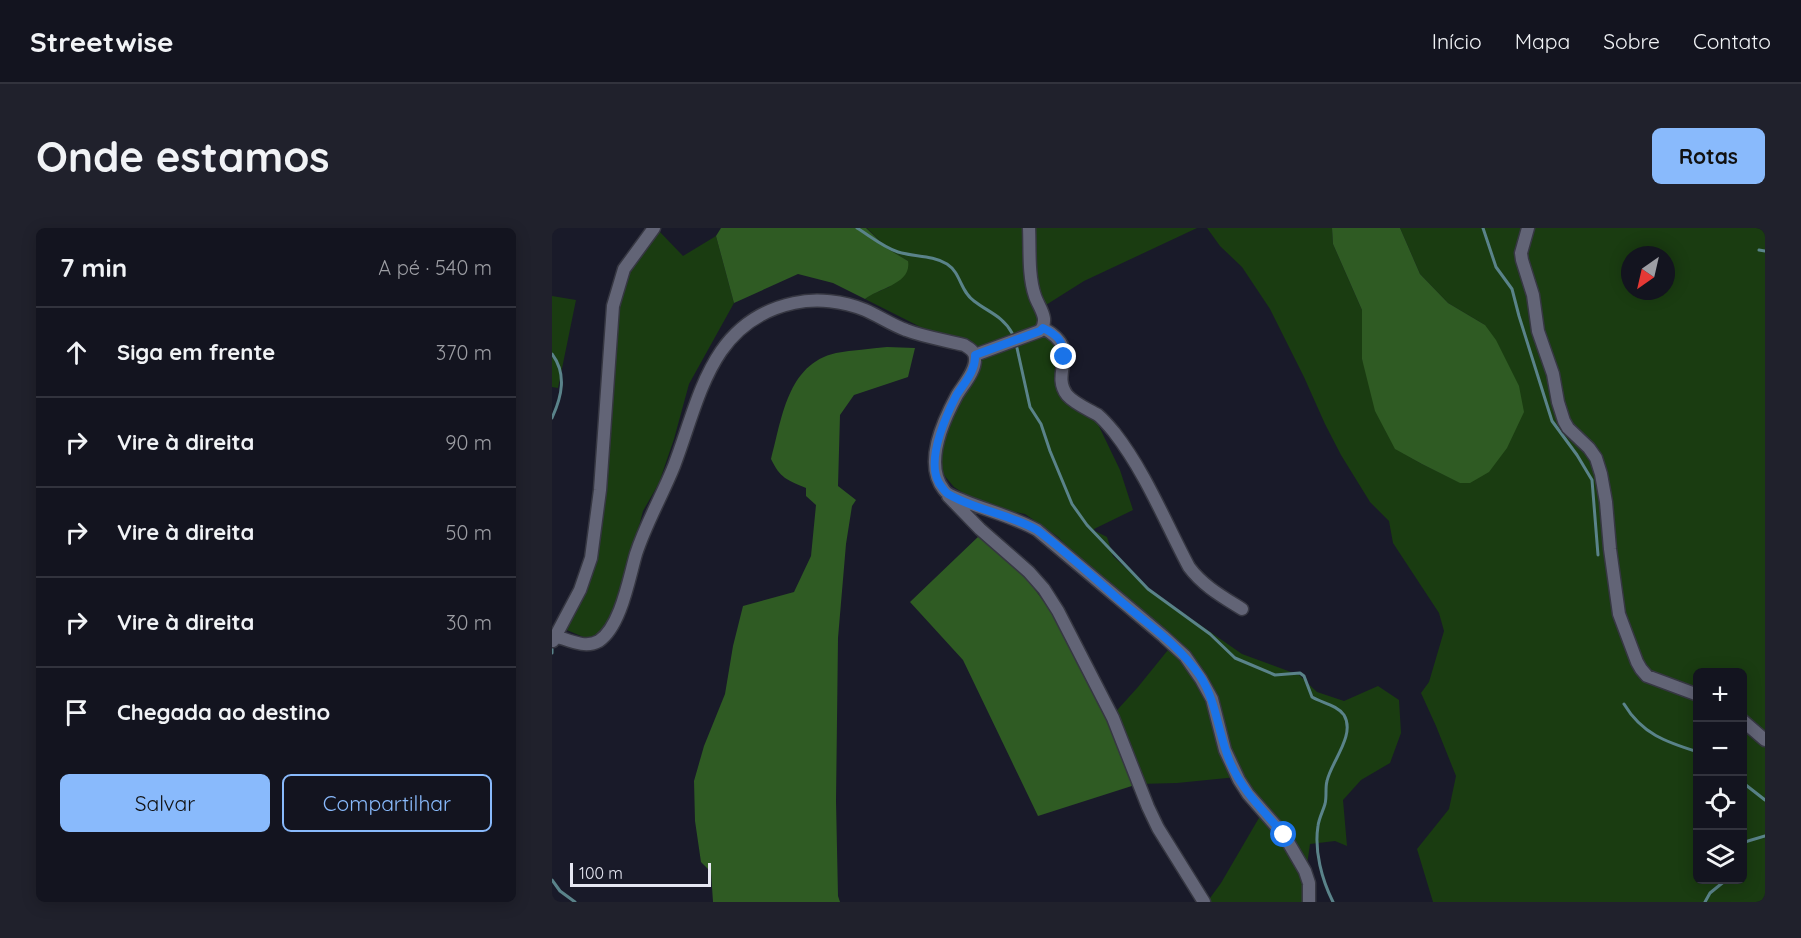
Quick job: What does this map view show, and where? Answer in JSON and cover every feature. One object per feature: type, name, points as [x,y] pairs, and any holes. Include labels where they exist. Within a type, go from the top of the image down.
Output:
[{"type":"street","points":[[654,228],[624,269],[613,306],[600,489],[591,558],[580,590],[554,639],[591,645],[600,640],[609,630],[621,605],[644,532],[673,469],[707,375],[717,355],[732,336],[747,323],[769,310],[794,303],[829,301],[864,310],[907,330],[964,345],[975,355],[975,362],[949,411],[936,449],[934,466],[936,477],[945,493],[980,529],[1029,572],[1044,589],[1058,611],[1113,718],[1155,822],[1204,902]]},
{"type":"street","points":[[975,355],[1040,331],[1045,324],[1045,318],[1032,284],[1029,228]]},
{"type":"street","points":[[1528,228],[1521,253],[1533,295],[1538,331],[1553,374],[1564,421],[1596,458],[1601,474],[1617,605],[1625,633],[1637,662],[1647,676],[1693,693]]},
{"type":"street","points":[[1043,328],[1058,337],[1063,345],[1063,380],[1068,395],[1106,423],[1124,445],[1196,577],[1242,609]]},
{"type":"street","points":[[945,493],[1024,522],[1037,530],[1185,656],[1212,699],[1225,750],[1239,780],[1248,794],[1284,835],[1305,871],[1309,883],[1309,902]]},
{"type":"street","points":[[1745,722],[1765,740]]},
{"type":"green space","points":[[721,228],[866,228],[888,249],[908,261],[908,269],[900,280],[865,299],[833,283],[798,274],[734,303],[716,236]]},
{"type":"green space","points":[[867,228],[1197,228],[1084,281],[1038,310],[1064,342],[1060,377],[1095,418],[1120,470],[1133,510],[1094,529],[1107,537],[1113,556],[1147,588],[1242,654],[1299,675],[1317,692],[1344,701],[1378,686],[1399,700],[1401,733],[1390,763],[1361,780],[1343,800],[1347,846],[1335,841],[1310,844],[1304,886],[1305,902],[1207,902],[1221,883],[1263,811],[1237,777],[1138,784],[1110,718],[1172,645],[1109,590],[1058,537],[1025,514],[998,509],[971,498],[954,487],[944,475],[938,462],[936,442],[974,354],[865,299],[889,287],[908,261],[888,249]]},
{"type":"green space","points":[[1207,228],[1332,228],[1333,244],[1362,310],[1362,359],[1396,449],[1461,483],[1485,325],[1448,303],[1420,274],[1400,228],[1765,228],[1765,902],[1433,902],[1417,849],[1449,809],[1456,776],[1421,693],[1429,682],[1444,631],[1439,613],[1393,543],[1389,521],[1370,502],[1341,455],[1270,309],[1242,267],[1220,246]]},
{"type":"green space","points":[[1332,228],[1400,228],[1420,274],[1448,303],[1485,325],[1496,340],[1519,386],[1524,412],[1507,448],[1489,472],[1470,483],[1460,483],[1395,449],[1375,411],[1362,359],[1362,310],[1333,244]]},
{"type":"green space","points":[[659,231],[683,256],[716,236],[734,303],[689,384],[659,483],[643,511],[621,594],[610,623],[595,642],[562,628],[588,581],[612,333],[622,281]]},
{"type":"green space","points":[[552,296],[576,300],[558,388],[552,387]]},
{"type":"green space","points":[[887,347],[915,348],[908,377],[854,395],[840,415],[838,486],[856,500],[852,506],[846,544],[838,638],[836,801],[840,902],[713,902],[711,872],[701,862],[695,821],[694,781],[704,746],[725,694],[743,606],[794,592],[811,556],[816,505],[806,496],[806,488],[785,478],[771,459],[783,411],[797,381],[820,359],[836,353]]},
{"type":"green space","points":[[980,535],[989,545],[1019,568],[1050,610],[1107,709],[1138,784],[1038,816],[963,660],[910,602]]},
{"type":"waterway","points":[[857,228],[892,250],[935,259],[947,264],[955,272],[969,297],[1000,318],[1012,333]]},
{"type":"waterway","points":[[1483,228],[1496,267],[1512,289],[1552,421],[1592,480],[1598,555]]},
{"type":"waterway","points":[[1759,250],[1765,251]]},
{"type":"waterway","points":[[1017,348],[1030,407],[1041,424],[1072,504],[1087,525],[1148,589],[1210,634],[1235,658],[1275,675],[1300,673],[1304,676],[1312,697],[1333,706],[1344,715],[1347,723],[1345,740],[1329,774],[1326,801],[1317,836],[1320,865],[1333,902]]},
{"type":"waterway","points":[[552,354],[560,369],[561,377],[560,393],[552,418]]},
{"type":"waterway","points":[[1624,704],[1647,730],[1656,736],[1693,750]]},
{"type":"waterway","points":[[1747,786],[1765,800]]},
{"type":"waterway","points":[[1747,842],[1765,836]]},
{"type":"waterway","points":[[552,880],[560,891],[575,902]]},
{"type":"waterway","points":[[1705,902],[1710,893],[1721,884]]},
{"type":"route","points":[[1064,357],[1061,340],[1043,328],[975,355],[972,371],[956,396],[941,432],[934,466],[936,477],[945,493],[1024,522],[1037,530],[1185,656],[1212,699],[1225,750],[1239,780],[1248,794],[1284,835]]}]
